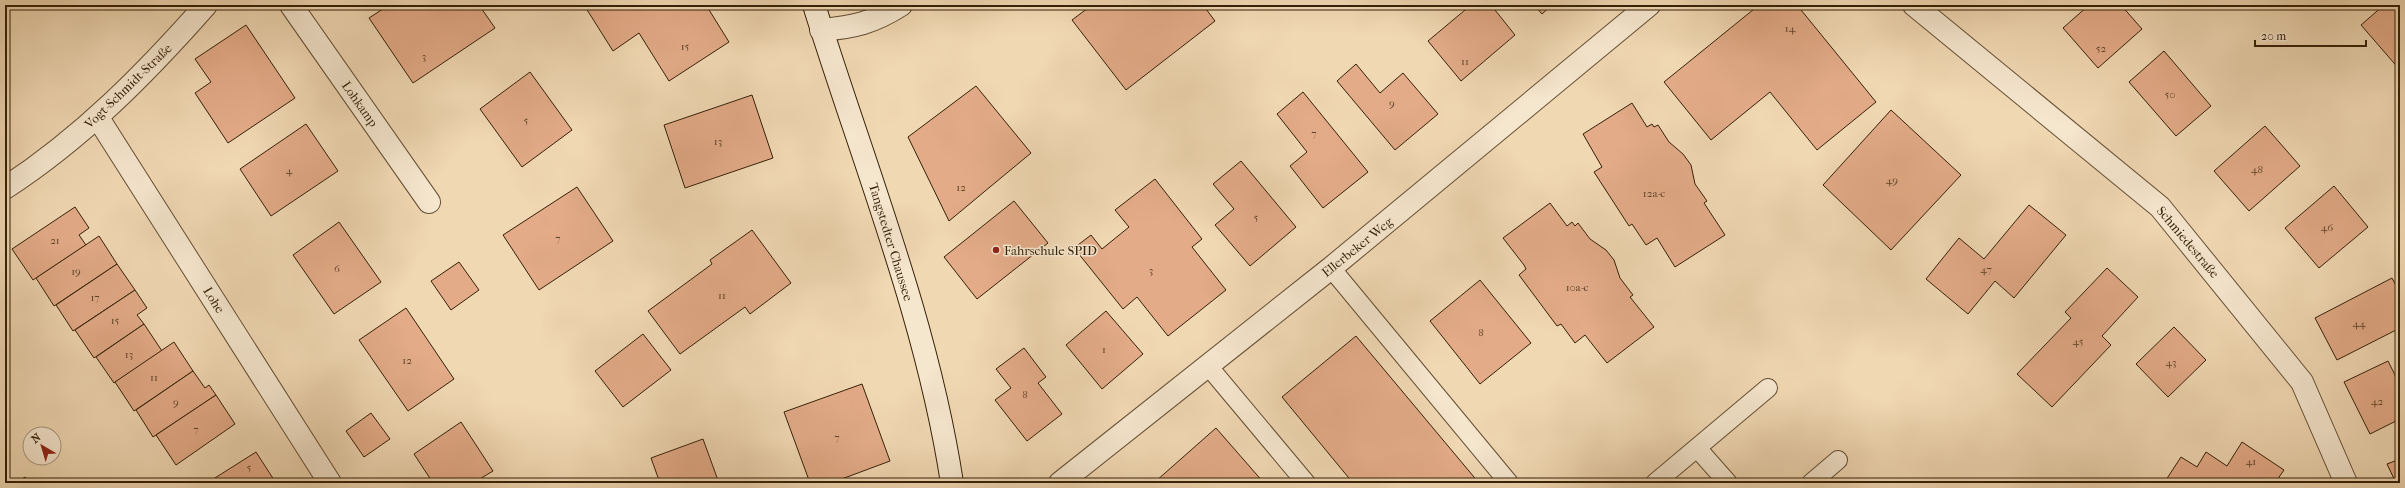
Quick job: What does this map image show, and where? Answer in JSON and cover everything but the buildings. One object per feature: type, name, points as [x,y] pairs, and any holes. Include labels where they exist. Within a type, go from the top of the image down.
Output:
[{"type":"street","name":"Vogt-Schmidt-Straße","points":[[5,188],[98,118],[151,67],[206,5]]},
{"type":"street","name":"Lohkamp","points":[[291,5],[429,202]]},
{"type":"street","name":"Tangstedter Chaussee","points":[[814,5],[921,337],[946,445],[952,483]]},
{"type":"street","points":[[821,30],[851,27],[880,19],[901,5]]},
{"type":"street","name":"Ellerbeker Weg","points":[[1060,483],[1209,367],[1331,268],[1649,5]]},
{"type":"street","name":"Schmiedestraße","points":[[1914,5],[2160,207],[2302,382],[2346,483]]},
{"type":"street","name":"Lohe","points":[[98,118],[330,483]]},
{"type":"lane","points":[[1331,268],[1509,483]]},
{"type":"lane","points":[[1209,367],[1306,483]]},
{"type":"lane","points":[[1655,483],[1768,388]]},
{"type":"lane","points":[[1697,448],[1728,483]]},
{"type":"lane","points":[[1812,483],[1838,460]]},
{"type":"place","name":"Fahrschule SPID","points":[[996,250]]}]
